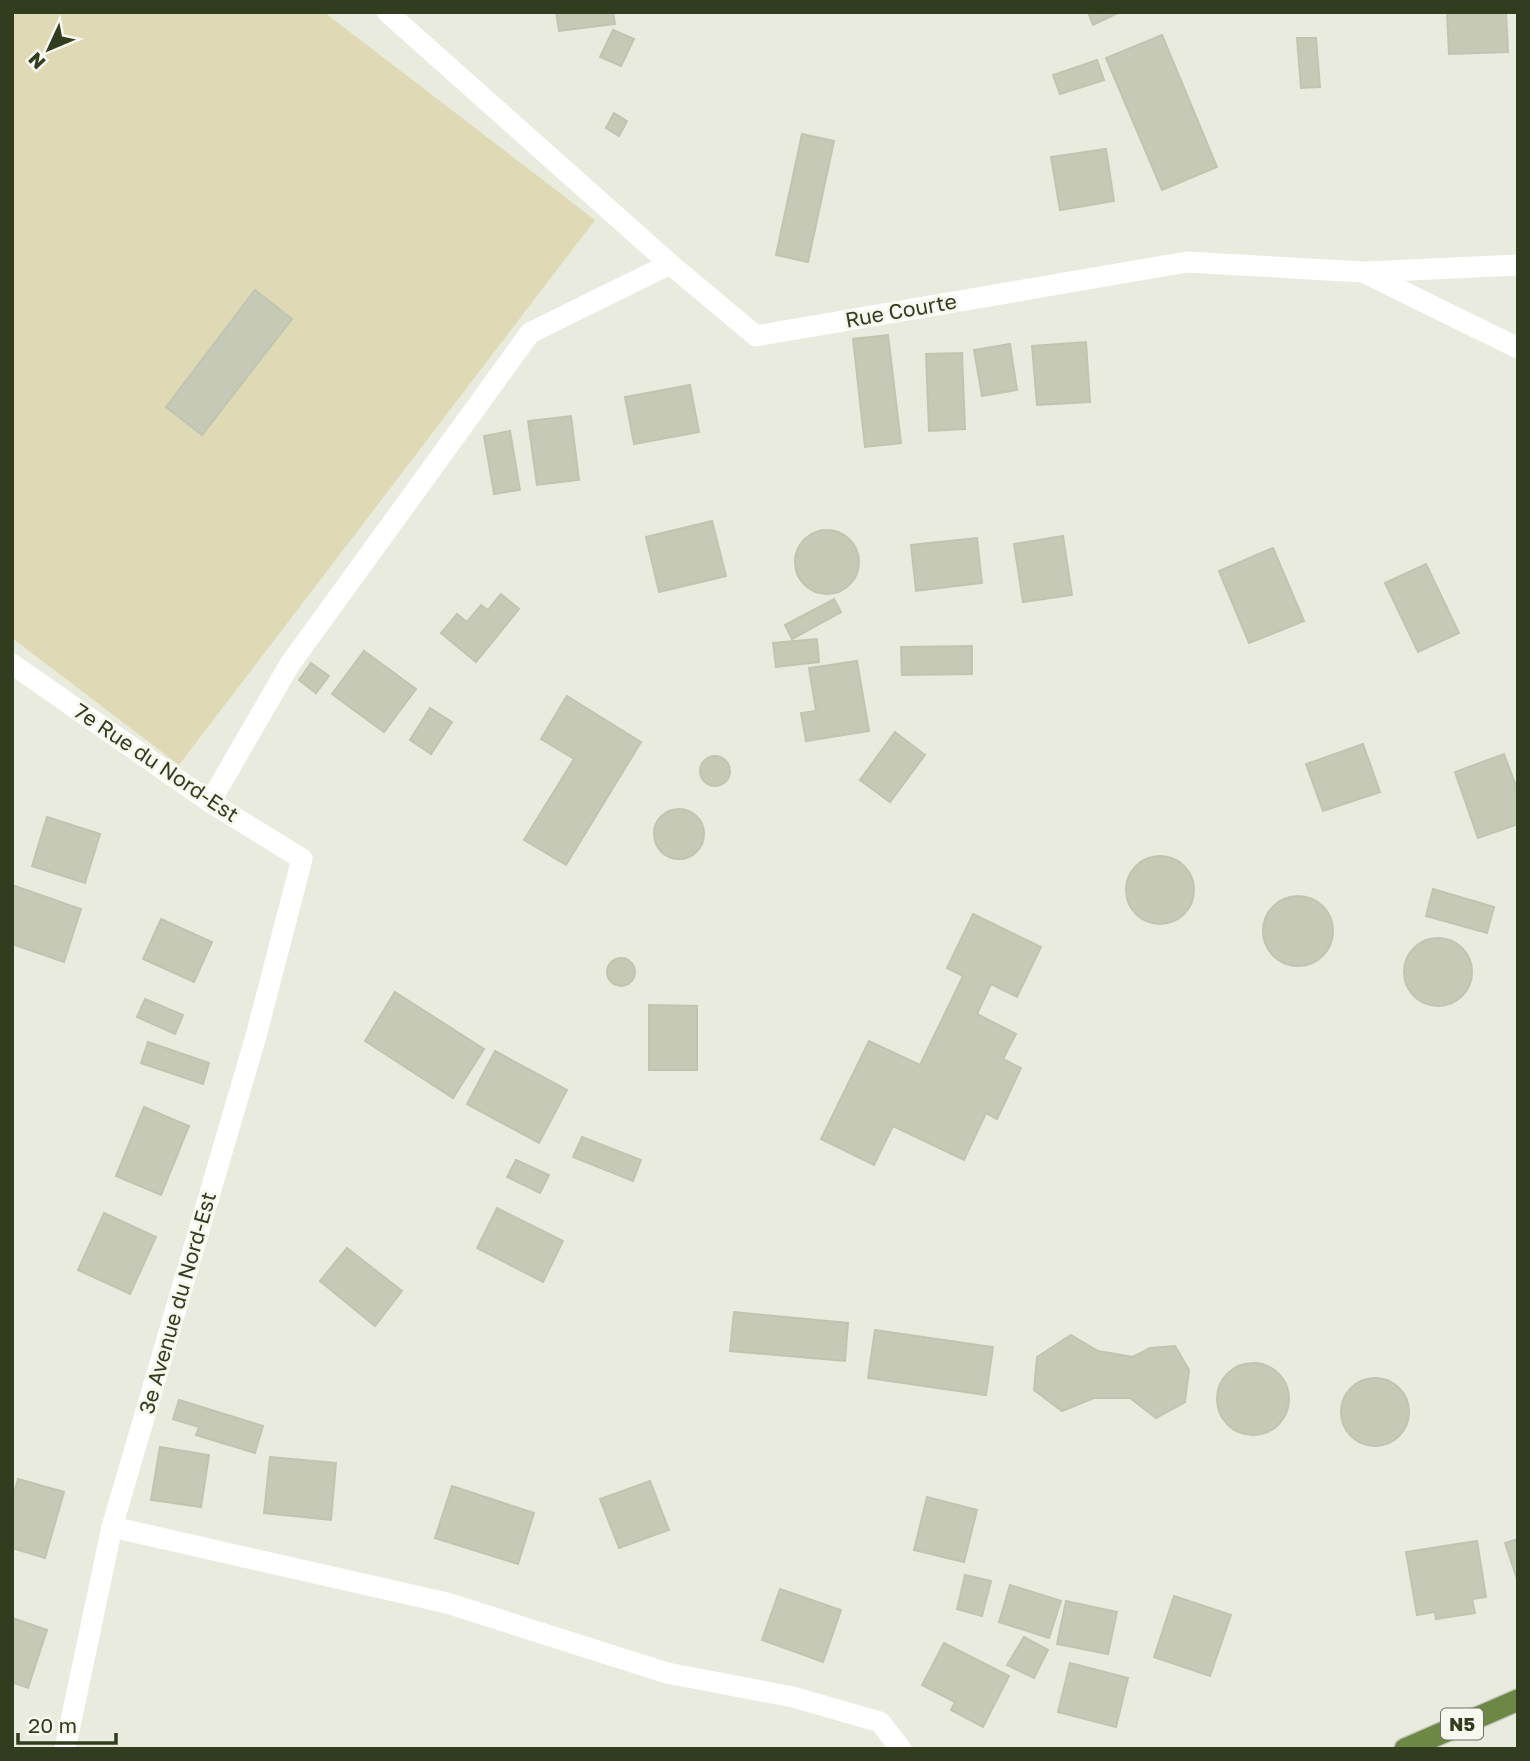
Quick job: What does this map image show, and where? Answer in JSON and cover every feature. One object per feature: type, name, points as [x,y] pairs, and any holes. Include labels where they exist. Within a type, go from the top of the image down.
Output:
[{"type":"highway","name":"N5","points":[[1405,1749],[1518,1700]]},
{"type":"street","name":"Rue Courte","points":[[387,12],[670,264],[756,336],[1187,262],[1363,272],[1518,348]]},
{"type":"street","points":[[210,802],[289,664],[530,333],[670,264]]},
{"type":"street","points":[[1363,272],[1518,265]]},
{"type":"street","name":"7e Rue du Nord-Est","points":[[12,664],[210,802],[302,859]]},
{"type":"street","name":"3e Avenue du Nord-Est","points":[[65,1749],[112,1527],[256,1036],[302,859]]},
{"type":"street","points":[[112,1527],[447,1603],[667,1673],[793,1697],[880,1722],[901,1749]]},
{"type":"shaded area","points":[[12,12],[324,12],[595,220],[179,765],[12,638]]},
{"type":"building","points":[[556,12],[613,12],[615,24],[559,31]]},
{"type":"building","points":[[1088,12],[1120,12],[1093,25]]},
{"type":"building","points":[[1447,12],[1506,12],[1508,52],[1449,54]]},
{"type":"building","points":[[613,30],[634,39],[621,66],[600,57]]},
{"type":"building","points":[[1162,35],[1217,167],[1162,190],[1106,58]]},
{"type":"building","points":[[1297,38],[1316,38],[1320,87],[1301,88]]},
{"type":"building","points":[[1097,60],[1104,80],[1060,94],[1053,75]]},
{"type":"building","points":[[614,113],[627,121],[619,136],[606,128]]},
{"type":"building","points":[[802,134],[834,141],[808,262],[776,255]]},
{"type":"building","points":[[1106,149],[1114,201],[1060,210],[1051,157]]},
{"type":"building","points":[[255,290],[292,319],[202,435],[166,407]]},
{"type":"building","points":[[888,335],[901,443],[865,447],[853,339]]},
{"type":"building","points":[[1086,342],[1090,402],[1037,405],[1032,346]]},
{"type":"building","points":[[1010,344],[1017,390],[982,396],[974,350]]},
{"type":"building","points":[[962,353],[965,429],[929,431],[926,354]]},
{"type":"building","points":[[690,385],[699,432],[634,444],[625,397]]},
{"type":"building","points":[[571,416],[579,480],[537,485],[528,421]]},
{"type":"building","points":[[510,431],[520,490],[494,494],[484,436]]},
{"type":"building","points":[[712,521],[726,576],[659,592],[646,537]]},
{"type":"building","points":[[827,530],[839,532],[850,539],[857,550],[857,574],[850,585],[839,592],[827,594],[815,592],[804,585],[797,574],[795,562],[797,550],[804,539],[815,532]]},
{"type":"building","points":[[1063,536],[1072,595],[1023,602],[1014,544]]},
{"type":"building","points":[[977,538],[982,583],[916,591],[911,545]]},
{"type":"building","points":[[1273,548],[1304,621],[1249,643],[1219,571]]},
{"type":"building","points":[[1426,564],[1459,633],[1418,652],[1385,583]]},
{"type":"building","points":[[501,594],[519,609],[476,662],[441,633],[457,614],[467,622],[481,605],[488,610]]},
{"type":"building","points":[[834,599],[841,612],[792,639],[785,625]]},
{"type":"building","points":[[817,639],[819,662],[776,667],[773,643]]},
{"type":"building","points":[[972,646],[972,674],[902,675],[901,647]]},
{"type":"building","points":[[364,651],[416,689],[384,732],[332,694]]},
{"type":"building","points":[[857,661],[869,731],[806,741],[801,713],[816,711],[809,668]]},
{"type":"building","points":[[311,663],[329,676],[316,693],[299,680]]},
{"type":"building","points":[[567,696],[641,742],[566,865],[524,840],[574,759],[541,739]]},
{"type":"building","points":[[430,708],[452,722],[431,754],[410,740]]},
{"type":"building","points":[[895,732],[925,755],[890,802],[860,780]]},
{"type":"building","points":[[1363,744],[1380,792],[1323,811],[1306,764]]},
{"type":"building","points":[[1504,754],[1518,786],[1518,824],[1478,838],[1455,772]]},
{"type":"building","points":[[715,756],[726,760],[730,771],[726,782],[715,786],[704,782],[700,771],[704,760]]},
{"type":"building","points":[[679,809],[697,816],[704,834],[697,852],[679,859],[661,852],[654,834],[661,816]]},
{"type":"building","points":[[47,817],[100,834],[85,883],[32,866]]},
{"type":"building","points":[[1160,856],[1173,859],[1184,866],[1191,877],[1194,890],[1191,903],[1184,914],[1173,921],[1160,924],[1147,921],[1136,914],[1129,903],[1126,890],[1129,877],[1136,866],[1147,859]]},
{"type":"building","points":[[12,885],[81,909],[64,962],[12,944]]},
{"type":"building","points":[[1433,889],[1494,907],[1487,933],[1426,916]]},
{"type":"building","points":[[1298,896],[1323,906],[1333,931],[1323,956],[1298,966],[1273,956],[1263,931],[1273,906]]},
{"type":"building","points":[[973,914],[1041,947],[1017,997],[991,984],[977,1014],[1016,1034],[1003,1059],[1021,1068],[997,1119],[986,1113],[964,1160],[893,1126],[874,1165],[821,1139],[869,1041],[920,1065],[963,976],[947,968]]},
{"type":"building","points":[[161,919],[212,942],[194,982],[143,959]]},
{"type":"building","points":[[1438,938],[1451,940],[1462,948],[1470,959],[1470,985],[1462,996],[1451,1004],[1438,1006],[1425,1004],[1414,996],[1406,985],[1404,972],[1406,959],[1414,948],[1425,940]]},
{"type":"building","points":[[621,958],[631,962],[635,972],[631,982],[621,986],[611,982],[607,972],[611,962]]},
{"type":"building","points":[[395,992],[484,1049],[453,1098],[365,1041]]},
{"type":"building","points":[[145,999],[183,1015],[175,1034],[137,1017]]},
{"type":"building","points":[[649,1005],[697,1006],[697,1070],[649,1070]]},
{"type":"building","points":[[148,1042],[209,1063],[203,1084],[141,1063]]},
{"type":"building","points":[[495,1051],[567,1090],[539,1143],[467,1104]]},
{"type":"building","points":[[144,1107],[189,1126],[161,1195],[116,1176]]},
{"type":"building","points":[[582,1137],[641,1160],[633,1181],[573,1157]]},
{"type":"building","points":[[516,1160],[549,1175],[540,1193],[507,1177]]},
{"type":"building","points":[[497,1208],[563,1241],[543,1282],[477,1248]]},
{"type":"building","points":[[104,1213],[156,1237],[130,1294],[78,1270]]},
{"type":"building","points":[[347,1248],[402,1291],[375,1326],[320,1281]]},
{"type":"building","points":[[734,1312],[848,1323],[845,1361],[730,1351]]},
{"type":"building","points":[[875,1330],[993,1347],[986,1395],[868,1378]]},
{"type":"building","points":[[1071,1335],[1098,1351],[1133,1357],[1150,1348],[1175,1346],[1189,1370],[1185,1402],[1156,1418],[1130,1398],[1094,1398],[1062,1411],[1034,1390],[1037,1357]]},
{"type":"building","points":[[1246,1363],[1260,1363],[1279,1373],[1289,1392],[1289,1406],[1279,1425],[1260,1435],[1246,1435],[1227,1425],[1217,1406],[1217,1392],[1227,1373]]},
{"type":"building","points":[[1382,1378],[1403,1393],[1409,1405],[1407,1425],[1399,1436],[1382,1446],[1368,1446],[1351,1436],[1343,1425],[1341,1405],[1351,1388],[1362,1380]]},
{"type":"building","points":[[179,1400],[263,1426],[255,1453],[196,1435],[199,1427],[173,1419]]},
{"type":"building","points":[[160,1447],[209,1455],[201,1507],[151,1500]]},
{"type":"building","points":[[270,1457],[336,1463],[331,1520],[264,1513]]},
{"type":"building","points":[[18,1479],[64,1492],[45,1558],[12,1548],[12,1500]]},
{"type":"building","points":[[650,1481],[669,1530],[619,1548],[600,1499]]},
{"type":"building","points":[[452,1486],[534,1513],[518,1564],[435,1538]]},
{"type":"building","points":[[927,1497],[977,1510],[964,1562],[914,1550]]},
{"type":"building","points":[[1518,1539],[1518,1582],[1505,1543]]},
{"type":"building","points":[[1477,1541],[1486,1597],[1472,1599],[1475,1613],[1436,1619],[1435,1612],[1417,1615],[1406,1552]]},
{"type":"building","points":[[965,1575],[991,1581],[982,1616],[957,1609]]},
{"type":"building","points":[[1010,1585],[1061,1601],[1049,1638],[999,1622]]},
{"type":"building","points":[[780,1589],[841,1610],[823,1662],[762,1640]]},
{"type":"building","points":[[1174,1596],[1231,1615],[1210,1676],[1154,1657]]},
{"type":"building","points":[[1066,1601],[1117,1612],[1108,1654],[1057,1644]]},
{"type":"building","points":[[12,1618],[47,1630],[28,1688],[12,1682]]},
{"type":"building","points":[[1024,1637],[1048,1650],[1034,1678],[1007,1665]]},
{"type":"building","points":[[944,1643],[1009,1676],[983,1727],[951,1710],[955,1702],[922,1685]]},
{"type":"building","points":[[1070,1663],[1128,1678],[1116,1727],[1058,1712]]}]
